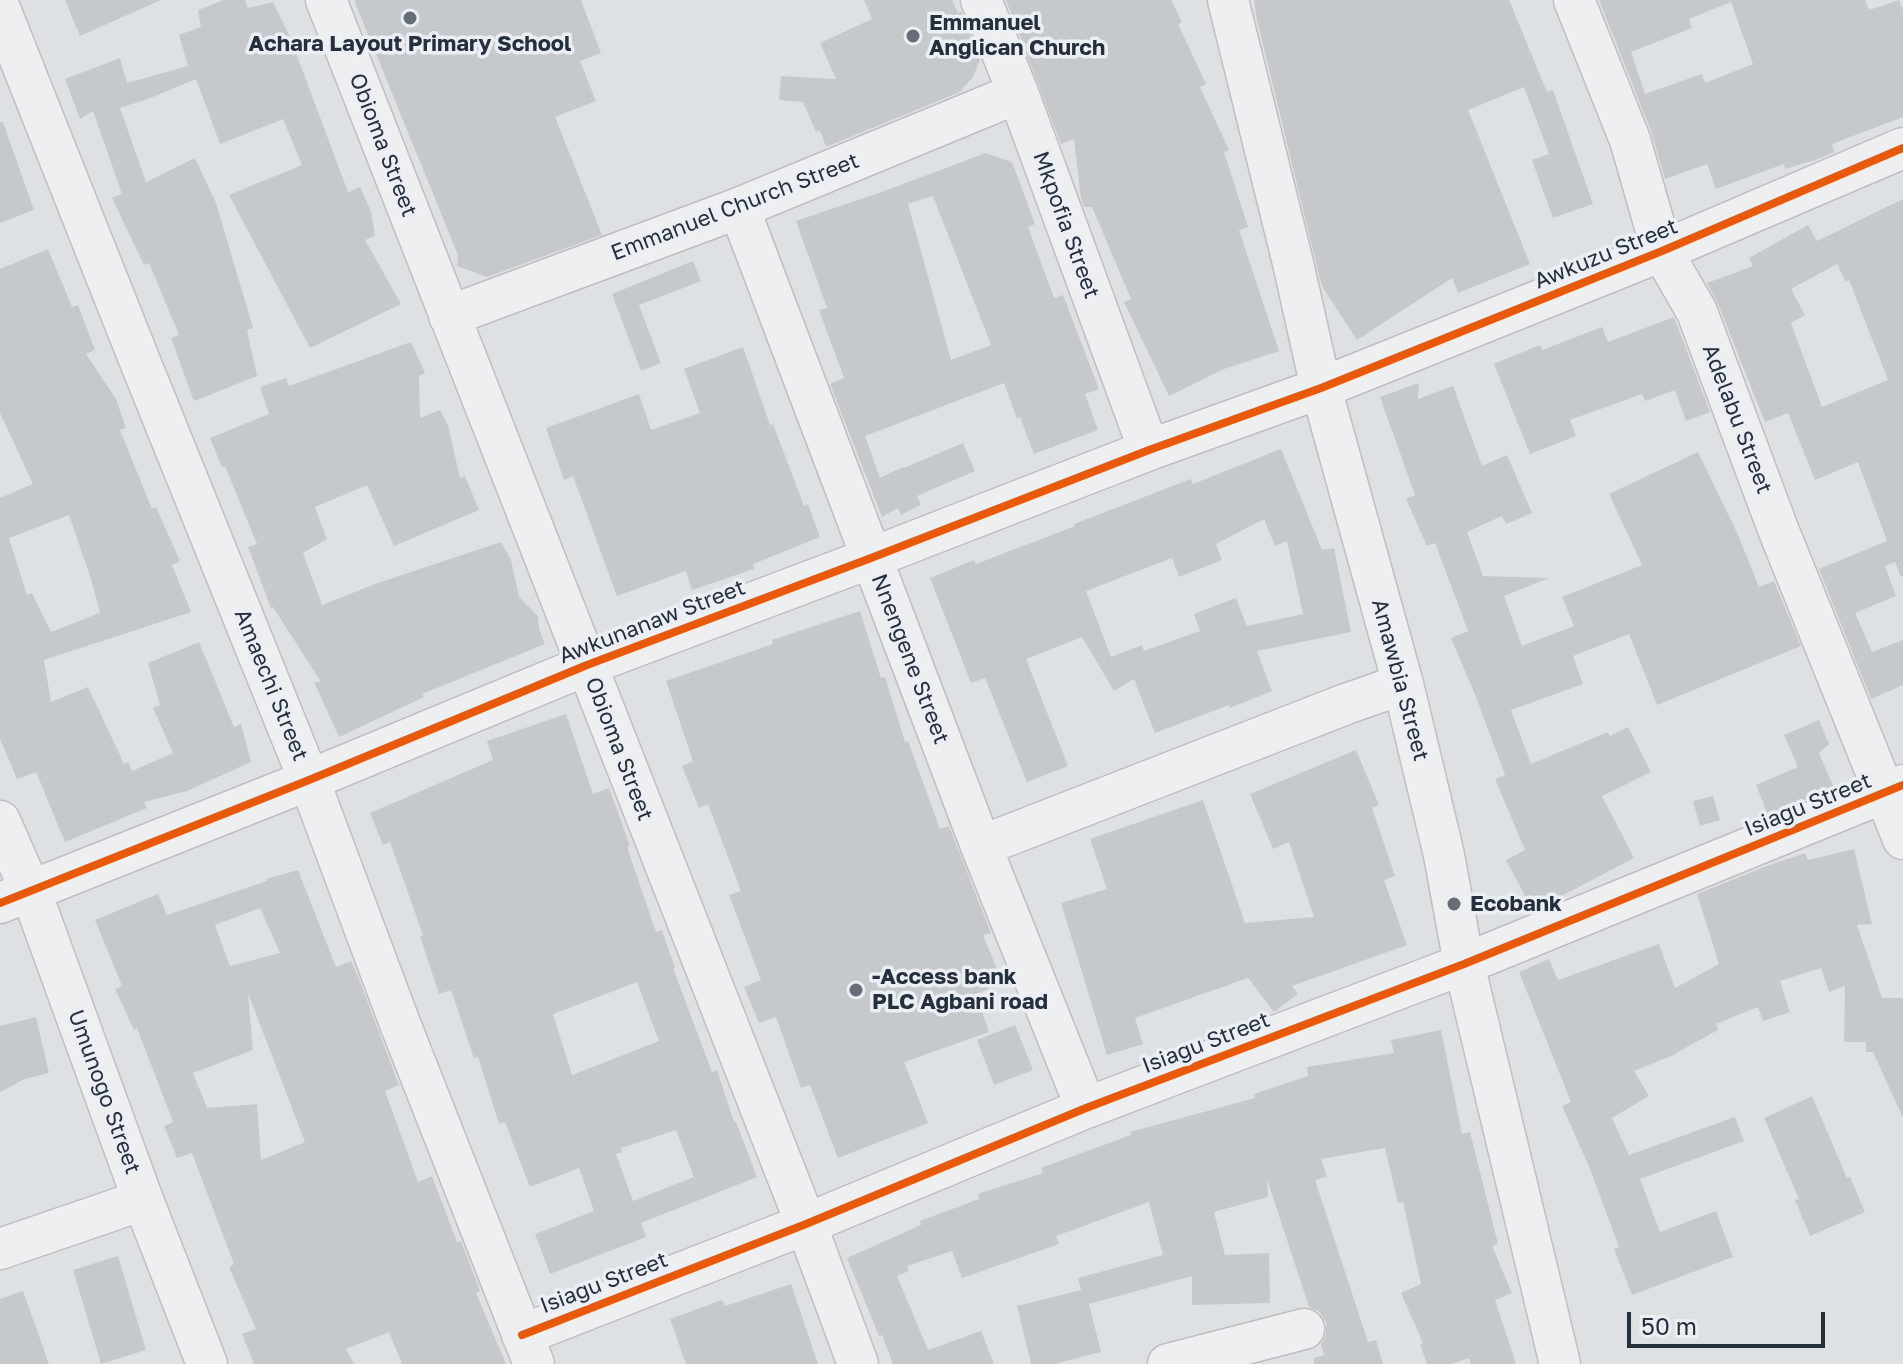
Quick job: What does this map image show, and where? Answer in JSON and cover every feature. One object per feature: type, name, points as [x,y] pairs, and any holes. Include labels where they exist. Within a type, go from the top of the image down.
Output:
[{"type":"street","name":"Obioma Street","points":[[326,0],[806,1224],[858,1364]]},
{"type":"street","name":"Mkpofia Street","points":[[981,0],[1149,450]]},
{"type":"street","name":"Amawbia Street","points":[[1228,0],[1321,388],[1403,684],[1444,855],[1464,964],[1560,1364]]},
{"type":"street","name":"Adelabu Street","points":[[1574,0],[1630,140],[1662,251],[1697,312],[1778,529],[1894,789],[1903,839]]},
{"type":"street","name":"Amaechi Street","points":[[0,9],[309,780],[399,1021],[528,1349]]},
{"type":"street","name":"Emmanuel Church Street","points":[[449,316],[739,208],[1018,93]]},
{"type":"street","name":"Awkuzu Street","points":[[1321,388],[1662,251],[1903,148]]},
{"type":"street","name":"Nnengene Street","points":[[739,208],[981,846],[1086,1108]]},
{"type":"street","name":"Awkunanaw Street","points":[[16,897],[587,665],[1149,450],[1321,388]]},
{"type":"street","points":[[981,846],[1403,684]]},
{"type":"street","name":"Isiagu Street","points":[[528,1349],[806,1224],[1086,1108],[1464,964],[1894,789]]},
{"type":"street","name":"Umunogo Street","points":[[0,821],[16,897],[143,1200],[207,1364]]},
{"type":"street","points":[[0,1249],[143,1200]]},
{"type":"street","points":[[1168,1364],[1304,1329]]},
{"type":"building","points":[[65,0],[161,0],[80,36]]},
{"type":"building","points":[[224,0],[245,0],[248,8],[273,2],[290,37],[348,192],[360,187],[371,211],[375,236],[365,240],[401,304],[310,348],[229,195],[302,165],[283,119],[220,144],[196,79],[120,108],[146,182],[195,158],[216,203],[253,328],[247,330],[257,376],[194,401],[171,338],[179,335],[149,263],[144,265],[112,198],[122,194],[93,111],[80,119],[65,79],[120,58],[127,83],[188,66],[179,35],[201,27],[198,10]]},
{"type":"building","points":[[354,0],[581,0],[601,53],[580,61],[596,101],[555,117],[602,235],[487,277],[457,266],[458,255]]},
{"type":"building","points":[[864,0],[952,0],[958,13],[961,12],[980,59],[973,77],[960,92],[826,147],[803,102],[779,100],[781,76],[836,79],[820,43],[872,19]]},
{"type":"building","points":[[1006,0],[1171,0],[1182,22],[1178,24],[1206,84],[1200,87],[1229,150],[1224,152],[1248,227],[1239,230],[1279,351],[1224,369],[1169,396],[1124,302],[1131,299],[1092,207],[1084,207],[1081,199],[1074,139],[1061,144]]},
{"type":"building","points":[[1254,0],[1509,0],[1547,92],[1553,90],[1593,204],[1553,218],[1532,160],[1549,154],[1524,87],[1468,110],[1530,264],[1458,293],[1452,278],[1357,340],[1320,279]]},
{"type":"building","points":[[1599,0],[1865,0],[1869,10],[1899,0],[1903,10],[1903,117],[1832,144],[1834,152],[1821,158],[1785,169],[1784,164],[1716,189],[1707,164],[1665,179],[1651,131]],"holes":[[[1731,2],[1753,64],[1705,83],[1702,74],[1645,94],[1631,52],[1692,28],[1689,19]]]},
{"type":"building","points":[[0,122],[3,122],[34,210],[0,223]]},
{"type":"building","points":[[986,153],[1012,162],[1035,224],[1028,227],[1054,298],[1063,295],[1099,389],[1085,394],[1098,430],[1034,454],[1004,383],[865,436],[880,478],[963,443],[975,471],[917,496],[921,505],[901,515],[898,508],[882,517],[830,384],[844,378],[819,310],[827,308],[796,221]],"holes":[[[933,196],[991,345],[951,360],[908,204]]]},
{"type":"building","points":[[1903,199],[1903,576],[1895,562],[1885,566],[1896,596],[1855,613],[1872,652],[1903,640],[1903,685],[1871,699],[1819,569],[1887,541],[1858,462],[1815,480],[1788,413],[1765,422],[1707,283],[1753,266],[1749,258],[1808,225],[1817,241]],"holes":[[[1837,264],[1846,282],[1849,280],[1888,380],[1822,407],[1791,323],[1805,315],[1791,289]]]},
{"type":"building","points":[[48,249],[72,307],[78,305],[95,350],[86,354],[116,399],[126,428],[120,430],[152,509],[156,507],[180,561],[172,565],[191,612],[44,660],[51,702],[88,687],[124,764],[128,762],[132,771],[173,753],[153,708],[160,705],[148,663],[199,642],[234,727],[241,724],[251,762],[187,791],[144,802],[147,808],[65,842],[36,772],[17,779],[0,739],[0,498],[33,484],[0,413],[0,269]],"holes":[[[69,515],[100,613],[51,632],[32,593],[27,595],[9,538]]]},
{"type":"building","points":[[693,261],[701,281],[639,305],[661,363],[641,371],[612,294]]},
{"type":"building","points":[[1674,317],[1710,412],[1686,421],[1675,390],[1645,401],[1642,394],[1570,420],[1576,436],[1530,454],[1494,364],[1540,345],[1542,350],[1602,327],[1608,342]]},
{"type":"building","points":[[411,342],[425,373],[419,376],[420,418],[440,410],[448,425],[460,478],[465,476],[479,510],[394,546],[367,485],[315,507],[327,539],[303,553],[322,605],[501,542],[511,560],[519,597],[538,616],[545,644],[422,694],[424,697],[339,737],[314,682],[321,682],[271,608],[248,547],[257,544],[210,438],[269,414],[260,387],[286,378],[289,386]]},
{"type":"building","points":[[743,347],[770,425],[773,424],[804,506],[808,504],[820,537],[753,564],[754,569],[692,590],[686,571],[617,596],[573,476],[564,480],[546,428],[639,394],[651,430],[700,413],[684,369]]},
{"type":"building","points":[[1419,383],[1418,399],[1453,386],[1482,466],[1507,455],[1532,513],[1506,524],[1502,516],[1467,532],[1483,576],[1549,578],[1504,596],[1522,646],[1574,626],[1562,597],[1642,565],[1609,494],[1698,452],[1759,587],[1774,581],[1801,646],[1657,705],[1629,634],[1573,656],[1583,684],[1511,710],[1531,764],[1608,732],[1610,736],[1628,727],[1651,772],[1602,796],[1634,858],[1533,911],[1506,860],[1525,850],[1495,779],[1505,775],[1451,638],[1468,631],[1435,543],[1427,546],[1406,499],[1415,495],[1380,397]]},
{"type":"building","points":[[1281,449],[1322,550],[1334,548],[1351,632],[1257,651],[1272,691],[1155,733],[1134,679],[1114,691],[1082,637],[1026,659],[1068,766],[1027,782],[985,678],[971,683],[930,578],[974,560],[976,564],[1191,479],[1193,484]],"holes":[[[1264,519],[1275,546],[1287,541],[1303,614],[1247,626],[1236,598],[1194,614],[1200,631],[1144,651],[1142,645],[1111,657],[1086,591],[1172,558],[1179,577],[1222,560],[1216,544]]]},
{"type":"building","points":[[860,611],[881,678],[885,677],[905,742],[908,741],[940,829],[949,826],[991,933],[983,935],[1003,983],[976,994],[989,1032],[904,1062],[928,1123],[838,1158],[810,1085],[801,1088],[776,1017],[759,1023],[744,987],[761,980],[729,895],[741,891],[708,804],[699,808],[682,766],[693,761],[666,681],[773,644],[772,640]]},
{"type":"building","points":[[566,714],[593,794],[609,788],[656,932],[662,930],[712,1072],[717,1070],[757,1177],[641,1223],[646,1237],[550,1274],[535,1234],[594,1211],[579,1168],[530,1187],[505,1122],[499,1124],[478,1057],[474,1058],[451,990],[439,994],[420,936],[423,935],[390,842],[383,845],[370,813],[493,760],[487,741]],"holes":[[[637,982],[659,1041],[572,1075],[553,1014]],[[676,1130],[694,1177],[633,1201],[616,1154],[622,1152],[621,1148]]]},
{"type":"building","points":[[1819,720],[1829,744],[1819,753],[1834,788],[1768,815],[1756,785],[1798,767],[1784,735]]},
{"type":"building","points":[[1356,750],[1379,805],[1372,808],[1395,876],[1384,880],[1407,945],[1292,986],[1298,994],[1274,1012],[1248,978],[1135,1018],[1143,1044],[1107,1055],[1061,903],[1107,889],[1090,839],[1203,800],[1245,923],[1314,917],[1289,842],[1273,849],[1250,794]]},
{"type":"building","points":[[1713,796],[1720,820],[1700,826],[1693,801]]},
{"type":"building","points":[[1854,849],[1872,924],[1857,925],[1882,998],[1903,998],[1903,1118],[1873,1052],[1866,1052],[1866,1042],[1844,1042],[1845,986],[1829,992],[1821,968],[1780,981],[1790,1012],[1763,1021],[1758,1007],[1716,1024],[1718,1030],[1676,1054],[1634,1071],[1649,1096],[1612,1118],[1629,1155],[1735,1117],[1744,1141],[1640,1179],[1660,1232],[1716,1211],[1733,1257],[1632,1295],[1614,1249],[1619,1247],[1562,1106],[1571,1102],[1519,972],[1549,959],[1558,980],[1659,944],[1675,988],[1719,964],[1697,894],[1805,853],[1808,860]]},
{"type":"building","points":[[298,870],[336,967],[351,961],[399,1085],[385,1091],[418,1182],[432,1176],[457,1242],[461,1241],[480,1291],[476,1293],[506,1364],[402,1364],[389,1332],[346,1349],[354,1364],[254,1364],[242,1334],[256,1329],[229,1267],[234,1264],[192,1153],[177,1158],[164,1126],[173,1122],[137,1028],[134,1030],[115,989],[122,986],[95,920],[158,894],[167,915]],"holes":[[[260,908],[280,953],[230,966],[215,925]],[[248,993],[305,1142],[261,1160],[257,1104],[207,1108],[193,1073],[253,1050]]]},
{"type":"building","points":[[36,1017],[49,1073],[25,1079],[0,1092],[0,1026]]},
{"type":"building","points":[[1015,1025],[1033,1070],[994,1085],[977,1040]]},
{"type":"building","points":[[1441,1030],[1462,1134],[1470,1132],[1498,1244],[1492,1246],[1512,1293],[1495,1300],[1516,1364],[1471,1364],[1469,1358],[1451,1364],[1427,1364],[1420,1344],[1423,1343],[1401,1293],[1421,1284],[1403,1202],[1398,1203],[1385,1148],[1321,1159],[1327,1177],[1315,1180],[1368,1342],[1376,1340],[1383,1364],[1314,1364],[1314,1358],[1324,1355],[1321,1344],[1326,1334],[1326,1323],[1320,1312],[1309,1307],[1267,1179],[1268,1197],[1214,1212],[1225,1255],[1269,1253],[1270,1303],[1192,1305],[1192,1276],[1089,1304],[1101,1352],[1054,1364],[1031,1364],[1017,1306],[1081,1290],[1078,1278],[1163,1255],[1149,1202],[1056,1236],[1059,1244],[962,1278],[952,1251],[907,1266],[909,1271],[897,1276],[928,1350],[981,1331],[994,1364],[893,1364],[847,1258],[921,1225],[920,1221],[979,1199],[978,1194],[1043,1173],[1041,1168],[1131,1135],[1130,1132],[1255,1098],[1254,1094],[1308,1076],[1307,1067],[1394,1053],[1391,1040]]},
{"type":"building","points":[[1812,1096],[1865,1212],[1810,1236],[1795,1200],[1799,1199],[1764,1118]]},
{"type":"building","points":[[118,1256],[146,1350],[101,1364],[73,1270]]},
{"type":"building","points":[[791,1284],[818,1364],[686,1364],[670,1319],[722,1300],[725,1306]]},
{"type":"building","points":[[23,1291],[49,1364],[0,1364],[0,1299]]},
{"type":"cycle path","points":[[0,903],[587,665],[1149,450],[1321,388],[1662,251],[1903,148]]},
{"type":"cycle path","points":[[522,1335],[806,1224],[1086,1108],[1464,964],[1903,785]]},
{"type":"place","name":"Achara Layout Primary School","points":[[410,18]]},
{"type":"place","name":"Emmanuel Anglican Church","points":[[913,36]]},
{"type":"place","name":"Ecobank","points":[[1454,904]]},
{"type":"place","name":"-Access bank PLC Agbani road","points":[[856,990]]}]
